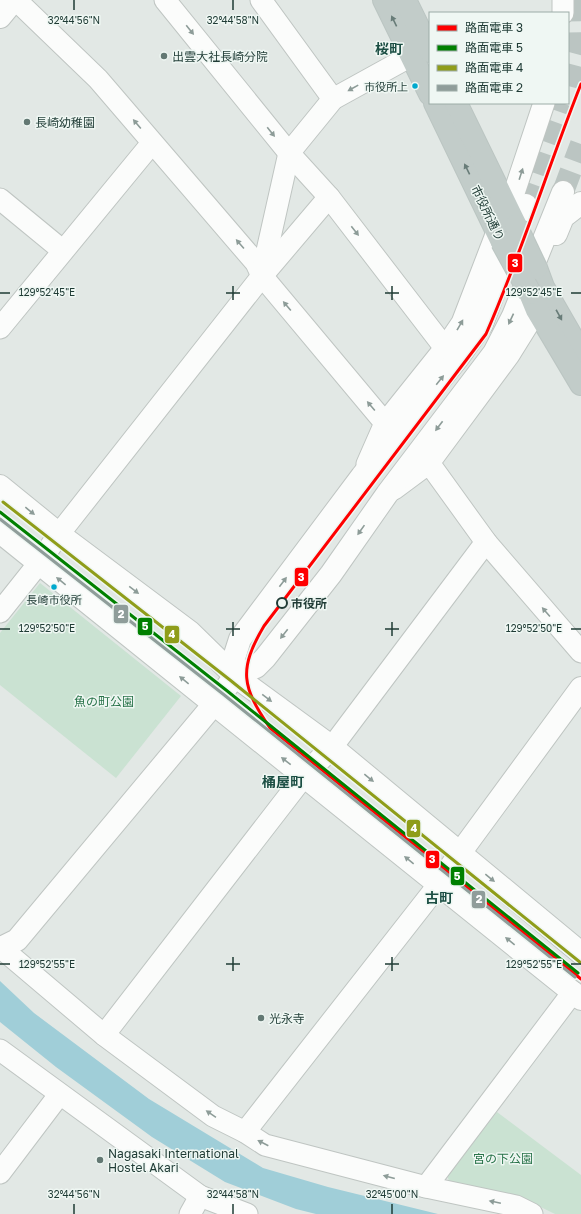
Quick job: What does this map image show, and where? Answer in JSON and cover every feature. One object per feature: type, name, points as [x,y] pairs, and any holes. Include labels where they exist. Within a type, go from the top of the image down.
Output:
[{"type":"highway","points":[[384,0],[421,54]]},
{"type":"highway","points":[[405,0],[421,54],[429,90]]},
{"type":"highway","name":"市役所通り","points":[[436,104],[510,223]]},
{"type":"highway","name":"市役所通り","points":[[456,104],[510,223],[536,290],[581,384]]},
{"type":"highway","name":"市役所通り","points":[[536,290],[581,353]]},
{"type":"street","points":[[0,17],[15,0],[98,78],[152,143],[256,262],[262,276],[385,423]]},
{"type":"street","points":[[165,0],[289,153],[329,198],[445,348]]},
{"type":"street","points":[[261,0],[333,99]]},
{"type":"street","points":[[562,0],[563,12]]},
{"type":"street","points":[[262,276],[289,153],[333,99],[421,54]]},
{"type":"street","points":[[235,676],[233,661],[240,639],[362,476],[457,359],[482,324],[544,104]]},
{"type":"street","points":[[0,328],[62,250],[152,143]]},
{"type":"street","points":[[532,1214],[516,1206],[426,1187],[266,1145],[245,1132],[213,1116],[104,1035],[0,948],[17,940],[214,704],[235,676],[256,667],[265,658],[331,574],[387,494],[494,353],[513,316],[563,192]]},
{"type":"street","points":[[0,612],[39,563],[59,534],[262,276],[329,198]]},
{"type":"street","points":[[0,199],[62,250]]},
{"type":"street","points":[[387,494],[429,463],[509,355],[536,290],[563,217],[581,203]]},
{"type":"street","points":[[362,476],[385,423],[445,348],[462,323],[510,223]]},
{"type":"street","points":[[429,463],[486,542],[581,652]]},
{"type":"street","points":[[0,486],[59,534],[190,632],[235,676],[332,748],[581,953]]},
{"type":"street","points":[[0,532],[439,884],[578,992],[426,1187]]},
{"type":"street","points":[[104,1035],[304,776],[332,748],[486,542]]},
{"type":"street","points":[[245,1132],[439,884],[581,688]]},
{"type":"street","points":[[0,1050],[59,1095],[200,1196],[247,1214]]},
{"type":"street","points":[[0,1173],[59,1095]]},
{"type":"street","points":[[190,1214],[200,1196]]},
{"type":"green space","name":"魚の町公園","points":[[40,583],[181,696],[116,778],[0,685],[0,633]]},
{"type":"green space","name":"宮の下公園","points":[[497,1112],[581,1175],[581,1214],[555,1214],[518,1196],[449,1181],[447,1175]]},
{"type":"water","points":[[0,981],[34,1013],[149,1099],[263,1168],[328,1187],[438,1214],[316,1214],[296,1209],[225,1182],[152,1137],[56,1067],[0,1022]]},
{"type":"tunnel","points":[[569,82],[578,49],[577,0]]},
{"type":"tunnel","points":[[526,205],[562,104]]},
{"type":"tunnel","points":[[563,192],[581,144]]},
{"type":"tram line","name":"3","points":[[581,84],[523,241],[486,334],[264,626],[250,655],[247,667],[249,689],[254,701],[270,728],[581,979]]},
{"type":"tram line","name":"4","points":[[3,502],[230,680],[581,963]]},
{"type":"tram line","name":"5","points":[[0,512],[226,690],[578,973]]},
{"type":"tram line","name":"2","points":[[0,519],[223,694],[575,977]]},
{"type":"place","name":"出雲大社長崎分院","points":[[164,56]]},
{"type":"place","name":"市役所上","points":[[415,86]]},
{"type":"place","name":"長崎幼稚園","points":[[27,122]]},
{"type":"place","name":"長崎市役所","points":[[54,587]]},
{"type":"place","name":"市役所","points":[[282,603]]},
{"type":"place","name":"光永寺","points":[[261,1018]]},
{"type":"place","name":"Nagasaki International Hostel Akari","points":[[100,1160]]},
{"type":"district","name":"桜町","points":[[389,48]]},
{"type":"district","name":"桶屋町","points":[[283,781]]},
{"type":"district","name":"古町","points":[[439,897]]}]
